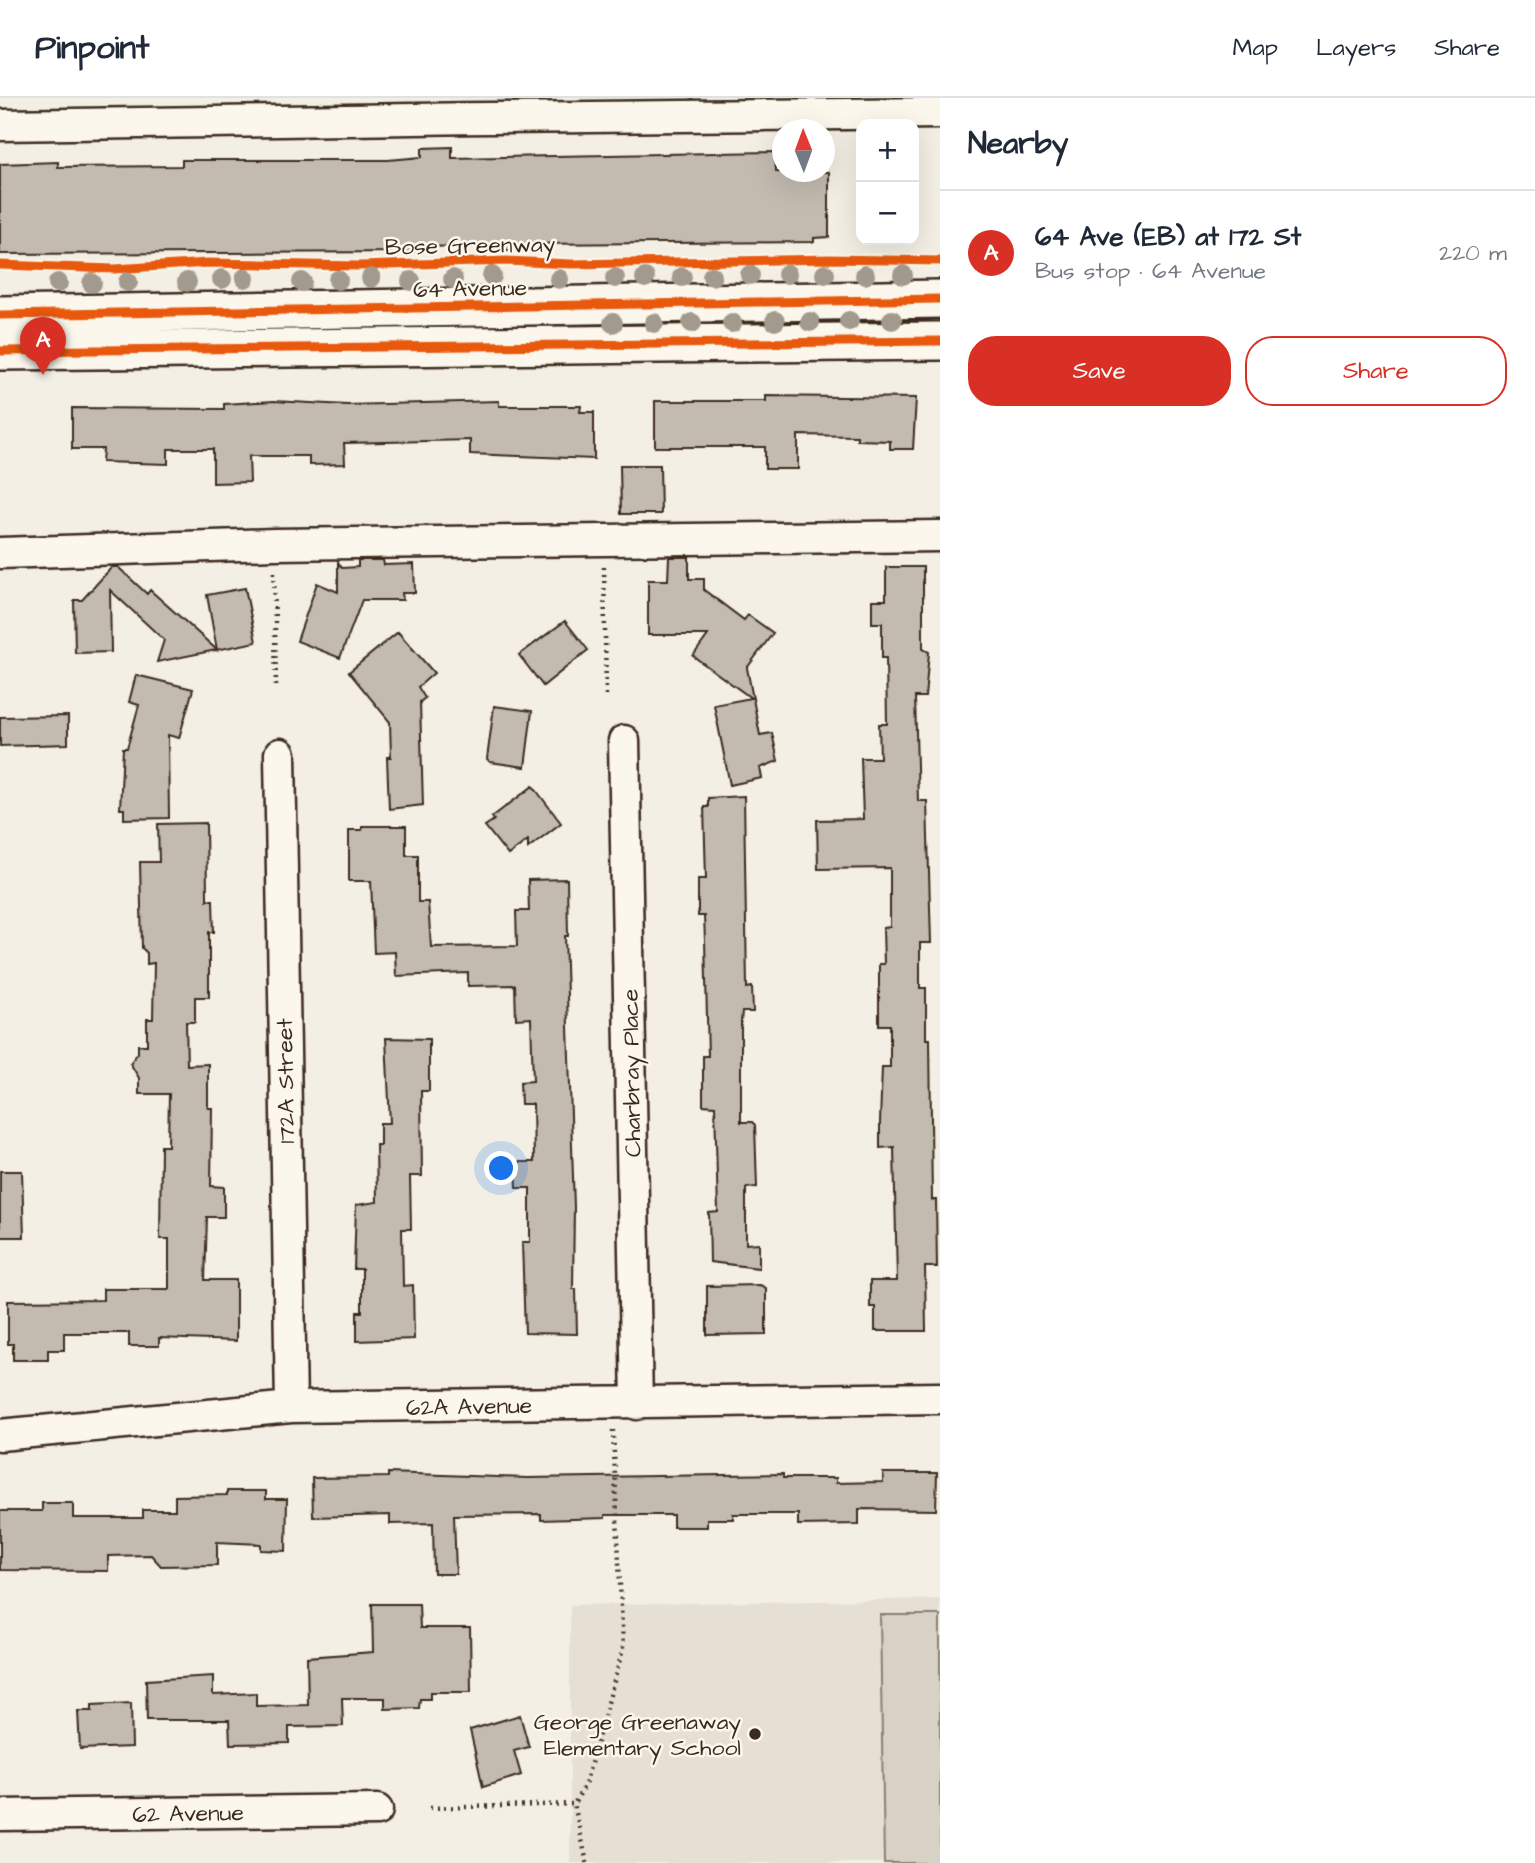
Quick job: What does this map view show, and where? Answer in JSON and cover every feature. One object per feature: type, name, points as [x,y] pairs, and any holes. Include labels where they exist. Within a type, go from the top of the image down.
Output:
[{"type":"main road","name":"64 Avenue","points":[[0,315],[940,299]]},
{"type":"main road","points":[[0,351],[940,341]]},
{"type":"street","points":[[0,125],[284,123],[536,116],[940,113]]},
{"type":"street","points":[[0,553],[274,544],[940,536]]},
{"type":"street","name":"Charbray Place","points":[[624,741],[637,1404]]},
{"type":"street","name":"172A Street","points":[[280,754],[290,1407]]},
{"type":"street","name":"62A Avenue","points":[[0,1435],[290,1407],[940,1398]]},
{"type":"street","name":"62 Avenue","points":[[0,1815],[377,1810]]},
{"type":"path","points":[[604,556],[606,695]]},
{"type":"path","points":[[274,570],[276,688]]},
{"type":"path","points":[[587,1863],[573,1804],[585,1784],[623,1649],[613,1429]]},
{"type":"path","points":[[430,1808],[573,1804]]},
{"type":"shaded area","name":"George Greenaway Elementary School","points":[[940,1599],[940,1863],[570,1863],[570,1605]]},
{"type":"shaded area","points":[[880,1615],[940,1615],[940,1863],[884,1863]]},
{"type":"building","points":[[452,147],[452,158],[772,152],[772,182],[829,182],[829,237],[814,238],[814,242],[519,244],[519,250],[490,250],[490,247],[476,246],[417,247],[417,252],[0,254],[0,164],[58,162],[58,167],[182,166],[182,160],[388,160],[422,157],[422,148]]},
{"type":"building","points":[[766,396],[916,398],[913,449],[890,449],[890,441],[857,440],[857,436],[798,435],[798,469],[765,469],[765,447],[655,447],[655,401],[766,401]]},
{"type":"building","points":[[274,401],[347,405],[499,401],[499,406],[581,406],[580,412],[594,412],[594,459],[470,454],[470,440],[344,443],[345,464],[309,465],[309,456],[249,456],[250,482],[213,483],[213,449],[168,449],[168,464],[102,462],[103,449],[72,449],[72,408],[224,409],[224,404]]},
{"type":"building","points":[[620,465],[660,465],[661,514],[621,514]]},
{"type":"building","points":[[669,557],[689,557],[689,579],[704,579],[704,590],[744,620],[748,615],[773,633],[747,668],[760,735],[772,733],[778,761],[760,768],[762,778],[730,785],[714,705],[751,698],[693,656],[708,635],[648,635],[648,580],[668,580]]},
{"type":"building","points":[[358,560],[383,560],[384,565],[414,564],[415,593],[402,593],[403,600],[362,600],[340,658],[297,641],[317,583],[338,592],[338,562],[342,568],[358,567]]},
{"type":"building","points":[[112,567],[118,567],[147,594],[150,590],[217,650],[157,662],[164,640],[110,590],[111,652],[75,653],[74,600],[82,600]]},
{"type":"building","points":[[886,567],[923,567],[923,649],[929,652],[925,697],[915,697],[918,801],[927,801],[931,943],[920,943],[920,988],[926,988],[926,1039],[930,1039],[932,1200],[936,1200],[937,1267],[925,1267],[926,1331],[875,1331],[875,1307],[870,1307],[870,1281],[897,1281],[894,1147],[880,1148],[882,1067],[890,1067],[890,1025],[879,1025],[879,964],[884,964],[883,928],[890,927],[890,868],[818,869],[817,820],[863,819],[861,758],[880,758],[879,724],[887,724],[886,658],[882,658],[882,623],[872,623],[872,600],[886,600]]},
{"type":"building","points":[[245,588],[256,642],[217,650],[207,595]]},
{"type":"building","points":[[565,621],[588,650],[543,686],[519,655]]},
{"type":"building","points":[[398,632],[434,673],[418,687],[425,698],[420,702],[423,805],[389,809],[387,757],[391,757],[390,722],[349,672]]},
{"type":"building","points":[[136,675],[193,689],[179,738],[168,735],[169,818],[124,819],[124,809],[120,809],[123,748],[127,748],[139,705],[129,702]]},
{"type":"building","points":[[494,706],[532,711],[525,767],[490,762],[487,759]]},
{"type":"building","points":[[68,716],[68,744],[0,746],[0,717]]},
{"type":"building","points":[[533,786],[561,823],[528,848],[528,840],[508,855],[485,826],[494,820],[492,817]]},
{"type":"building","points":[[744,796],[747,988],[752,987],[753,1012],[742,1012],[741,1122],[752,1122],[755,1125],[757,1187],[746,1188],[746,1244],[759,1243],[759,1268],[710,1262],[709,1213],[718,1212],[715,1106],[703,1105],[703,1056],[708,1056],[704,916],[698,916],[698,879],[706,879],[704,807],[708,807],[708,798]]},
{"type":"building","points":[[206,823],[207,900],[213,900],[214,932],[209,932],[209,997],[195,997],[195,1022],[186,1022],[187,1065],[208,1064],[208,1108],[212,1108],[211,1186],[224,1187],[224,1217],[207,1217],[205,1280],[236,1280],[236,1341],[159,1338],[159,1346],[129,1346],[129,1333],[64,1333],[64,1350],[48,1350],[48,1360],[13,1360],[13,1344],[8,1344],[8,1301],[103,1300],[103,1289],[169,1289],[169,1239],[160,1239],[161,1146],[168,1146],[169,1094],[139,1094],[139,1078],[130,1063],[138,1053],[138,1045],[147,1045],[147,1019],[153,1019],[154,963],[147,964],[147,953],[142,948],[140,862],[159,862],[158,824]]},
{"type":"building","points":[[362,826],[406,826],[406,855],[418,855],[418,902],[428,902],[431,947],[517,946],[516,911],[529,911],[528,880],[567,879],[568,936],[565,936],[574,1207],[573,1289],[576,1289],[577,1334],[525,1333],[522,1242],[530,1242],[530,1188],[517,1188],[516,1162],[534,1162],[533,1104],[521,1104],[520,1082],[533,1081],[531,1018],[516,1019],[515,985],[468,986],[468,973],[396,976],[395,952],[374,953],[371,881],[349,881],[349,830],[362,830]]},
{"type":"building","points":[[386,1038],[429,1039],[429,1091],[421,1091],[422,1176],[410,1176],[411,1229],[402,1229],[403,1286],[413,1285],[414,1339],[357,1341],[357,1312],[362,1312],[362,1269],[354,1269],[356,1205],[377,1202],[376,1145],[380,1145],[380,1123],[390,1123]]},
{"type":"building","points":[[0,1171],[22,1171],[24,1237],[0,1237]]},
{"type":"building","points":[[760,1285],[766,1288],[766,1334],[707,1335],[707,1286]]},
{"type":"building","points":[[388,1473],[527,1478],[783,1474],[783,1478],[836,1478],[836,1483],[883,1482],[883,1473],[937,1473],[936,1510],[859,1509],[859,1524],[798,1525],[798,1514],[733,1514],[733,1519],[707,1519],[707,1527],[673,1527],[673,1515],[605,1515],[605,1518],[541,1520],[541,1514],[454,1515],[456,1574],[434,1574],[433,1523],[390,1524],[390,1515],[313,1517],[312,1478],[388,1477]]},
{"type":"building","points":[[227,1491],[266,1491],[266,1499],[287,1499],[286,1551],[261,1550],[261,1544],[217,1542],[217,1565],[161,1566],[151,1555],[108,1556],[108,1571],[0,1570],[0,1511],[42,1511],[42,1503],[73,1503],[73,1518],[143,1518],[143,1510],[175,1510],[175,1496],[227,1495]]},
{"type":"building","points":[[372,1604],[419,1604],[420,1628],[470,1628],[471,1692],[430,1692],[430,1699],[420,1699],[419,1708],[385,1709],[385,1698],[342,1698],[343,1726],[289,1727],[289,1743],[230,1744],[229,1720],[147,1720],[146,1680],[213,1676],[213,1695],[256,1693],[256,1706],[308,1705],[307,1657],[373,1652]]},
{"type":"building","points":[[131,1703],[132,1747],[80,1749],[78,1711],[92,1711],[92,1705]]},
{"type":"building","points":[[520,1715],[529,1747],[514,1751],[521,1775],[483,1787],[470,1730]]},
{"type":"cycle path","name":"Bose Greenway","points":[[0,265],[114,269],[208,263],[360,266],[506,261],[571,264],[831,259],[940,261]]},
{"type":"cycle path","points":[[0,315],[940,299]]},
{"type":"cycle path","points":[[0,351],[940,341]]},
{"type":"place","name":"64 Ave (EB) at 172 St","points":[[43,375]]},
{"type":"place","name":"George Greenaway Elementary School","points":[[755,1734]]}]
